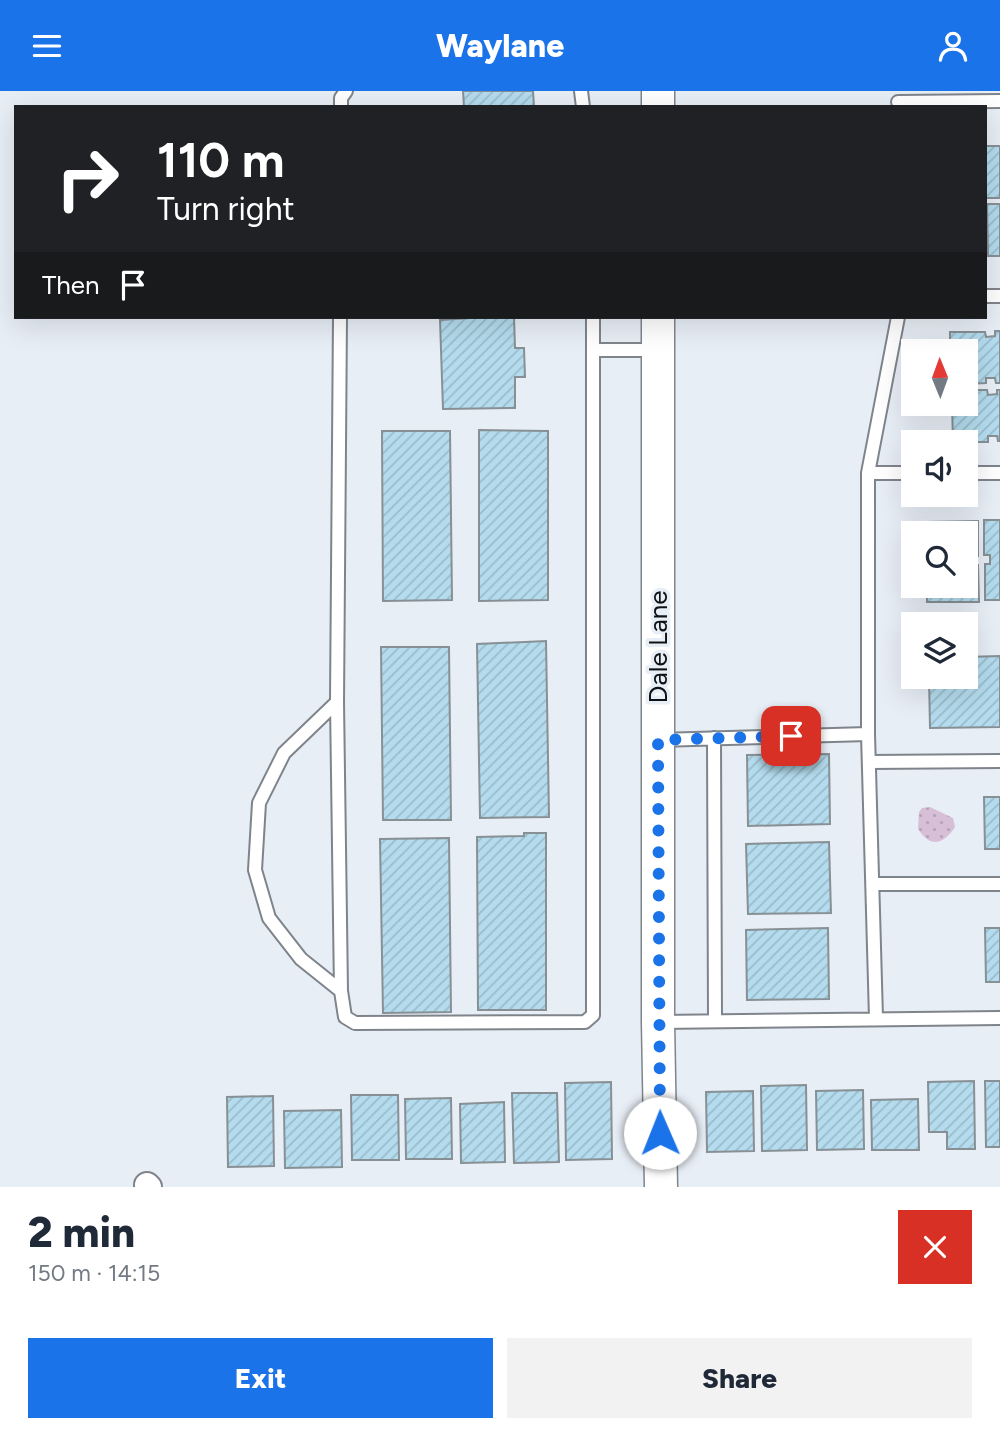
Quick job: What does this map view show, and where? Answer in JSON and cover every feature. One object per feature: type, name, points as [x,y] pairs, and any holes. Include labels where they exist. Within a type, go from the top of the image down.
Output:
[{"type":"street","name":"Dale Lane","points":[[658,319],[658,1022],[661,1187]]},
{"type":"lane","points":[[898,100],[1000,101]]},
{"type":"lane","points":[[340,319],[337,702],[341,991],[345,1017],[355,1023],[585,1022],[593,1015],[593,319]]},
{"type":"lane","points":[[876,1018],[868,734],[868,473],[898,319]]},
{"type":"lane","points":[[593,350],[658,351]]},
{"type":"lane","points":[[868,473],[901,473]]},
{"type":"lane","points":[[978,473],[1000,473]]},
{"type":"lane","points":[[337,702],[284,753],[259,803],[254,870],[270,918],[301,959],[341,991]]},
{"type":"lane","points":[[658,740],[868,734]]},
{"type":"lane","points":[[714,738],[715,1021]]},
{"type":"lane","points":[[869,762],[1000,761]]},
{"type":"lane","points":[[873,884],[1000,884]]},
{"type":"lane","points":[[658,1022],[1000,1018]]},
{"type":"shaded area","points":[[930,807],[953,818],[955,827],[941,841],[927,839],[918,829],[919,812],[922,808]]},
{"type":"building","points":[[463,91],[533,91],[534,105],[464,105]]},
{"type":"building","points":[[987,146],[1000,146],[1000,198],[987,198]]},
{"type":"building","points":[[987,204],[1000,204],[1000,256],[988,256]]},
{"type":"building","points":[[514,319],[515,348],[524,348],[525,377],[515,377],[515,408],[443,409],[440,320]]},
{"type":"building","points":[[995,331],[1000,331],[1000,383],[996,383],[995,378],[986,378],[986,383],[978,383],[978,339],[950,339],[950,332],[985,332],[986,337],[995,336]]},
{"type":"building","points":[[978,390],[987,390],[988,395],[997,394],[997,390],[1000,390],[1000,441],[997,436],[988,436],[988,442],[978,442],[978,430],[953,430],[952,417],[978,417]]},
{"type":"building","points":[[479,430],[548,431],[548,600],[479,601]]},
{"type":"building","points":[[382,431],[450,431],[452,600],[383,601]]},
{"type":"building","points":[[984,520],[1000,520],[1000,600],[985,600],[985,564],[990,564],[990,555],[984,555]]},
{"type":"building","points":[[978,565],[979,602],[927,602],[927,598],[978,598]]},
{"type":"building","points":[[546,641],[549,817],[480,818],[477,644]]},
{"type":"building","points":[[381,647],[449,647],[451,820],[383,820]]},
{"type":"building","points":[[1000,656],[1000,727],[930,728],[929,689],[978,689],[978,657]]},
{"type":"building","points":[[829,754],[830,824],[748,826],[747,755]]},
{"type":"building","points":[[984,797],[1000,797],[1000,849],[985,849]]},
{"type":"building","points":[[524,833],[546,833],[546,1010],[478,1010],[477,837],[524,836]]},
{"type":"building","points":[[449,838],[451,1012],[383,1013],[380,839]]},
{"type":"building","points":[[829,842],[831,913],[748,914],[746,844]]},
{"type":"building","points":[[828,928],[829,999],[747,1000],[746,930]]},
{"type":"building","points":[[985,928],[1000,928],[1000,982],[986,982]]},
{"type":"building","points":[[974,1081],[975,1149],[947,1149],[947,1132],[929,1132],[928,1082]]},
{"type":"building","points":[[985,1081],[1000,1081],[1000,1147],[986,1147]]},
{"type":"building","points":[[611,1082],[612,1159],[566,1160],[565,1083]]},
{"type":"building","points":[[806,1085],[807,1150],[762,1151],[761,1086]]},
{"type":"building","points":[[863,1090],[864,1149],[817,1150],[816,1091]]},
{"type":"building","points":[[753,1091],[754,1151],[707,1152],[706,1092]]},
{"type":"building","points":[[512,1093],[557,1093],[559,1162],[514,1163]]},
{"type":"building","points":[[351,1095],[398,1095],[399,1160],[352,1160]]},
{"type":"building","points":[[273,1096],[274,1166],[228,1167],[227,1097]]},
{"type":"building","points":[[451,1098],[452,1159],[406,1159],[405,1099]]},
{"type":"building","points":[[918,1099],[919,1150],[872,1150],[871,1100]]},
{"type":"building","points":[[504,1102],[505,1162],[461,1163],[460,1104]]},
{"type":"building","points":[[341,1110],[342,1167],[285,1168],[284,1111]]},
{"type":"route","points":[[660,1133],[658,740],[791,736]]}]
